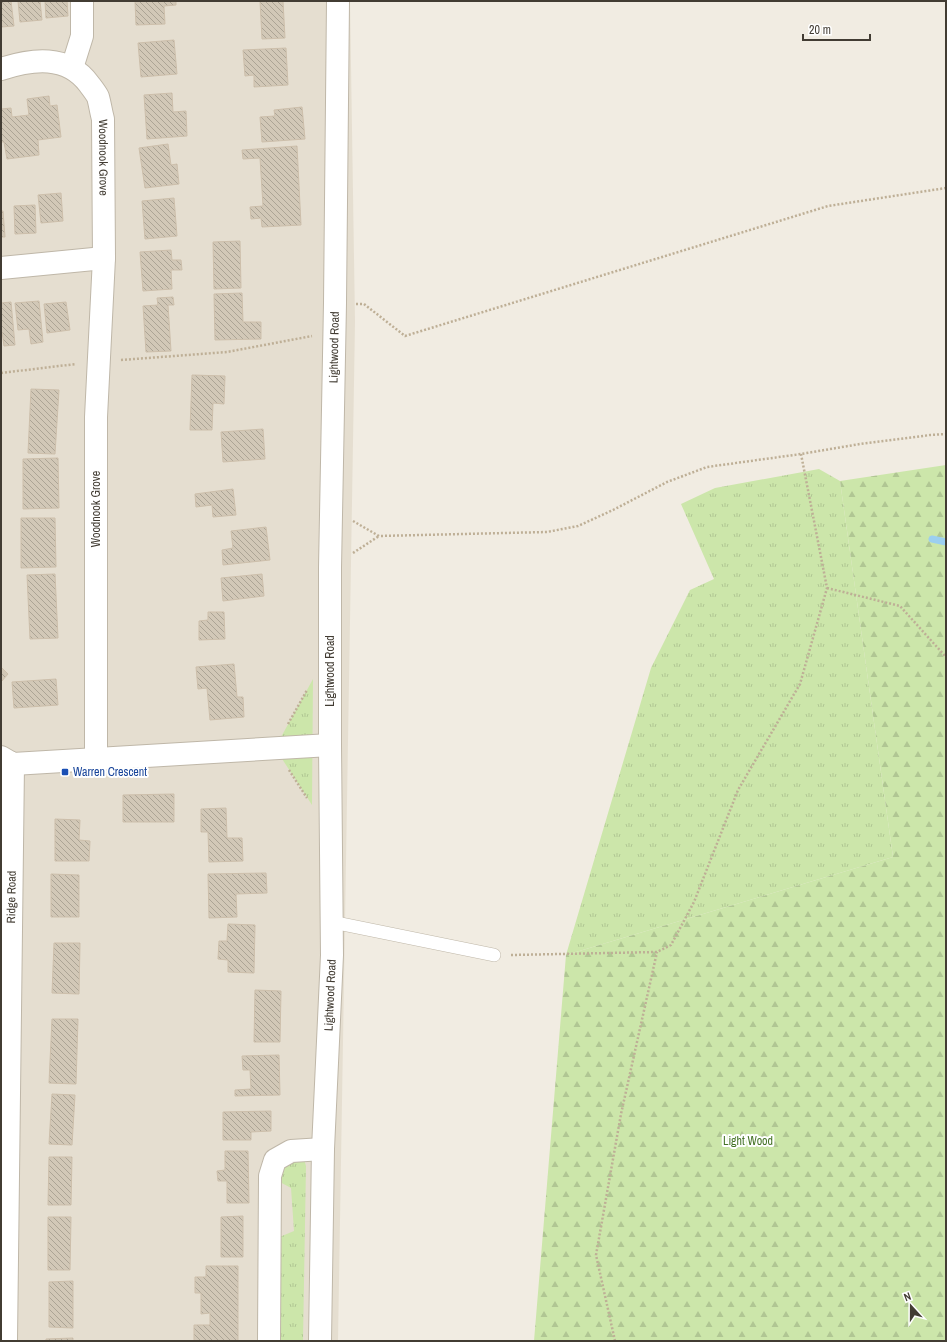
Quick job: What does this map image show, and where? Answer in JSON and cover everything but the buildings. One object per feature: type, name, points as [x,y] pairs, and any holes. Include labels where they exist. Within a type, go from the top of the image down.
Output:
[{"type":"street","points":[[1,69],[33,61],[52,61],[72,68],[82,36],[82,1]]},
{"type":"street","name":"Lightwood Road","points":[[320,1341],[323,1149],[332,955],[330,568],[335,332],[338,1]]},
{"type":"street","name":"Woodnook Grove","points":[[72,68],[86,80],[97,97],[103,119],[104,258],[96,417],[96,760]]},
{"type":"street","points":[[1,268],[104,258]]},
{"type":"street","points":[[7,761],[96,760],[330,745]]},
{"type":"street","name":"Ridge Road","points":[[6,1341],[7,761]]},
{"type":"street","points":[[269,1341],[270,1176],[275,1160],[291,1151],[323,1149]]},
{"type":"lane","points":[[332,922],[494,955]]},
{"type":"path","points":[[335,303],[364,304],[405,336],[828,206],[946,188]]},
{"type":"path","points":[[1,373],[99,362],[227,352],[335,332]]},
{"type":"path","points":[[330,568],[379,536],[547,532],[578,526],[667,482],[707,467],[802,454],[860,444],[946,434]]},
{"type":"path","points":[[494,955],[657,952],[671,945],[694,902],[738,790],[800,684],[827,588],[802,454]]},
{"type":"path","points":[[332,508],[379,536]]},
{"type":"path","points":[[827,588],[900,606],[946,657]]},
{"type":"path","points":[[615,1341],[596,1255],[621,1114],[657,952]]},
{"type":"shaded area","points":[[1,1],[350,1],[355,322],[338,1341],[1,1341]]},
{"type":"green space","name":"Light Wood","points":[[946,465],[946,1341],[534,1341],[566,955],[893,857],[840,481]]},
{"type":"green space","points":[[819,469],[840,481],[893,857],[566,955],[651,668],[690,590],[714,579],[681,504],[715,488]]},
{"type":"green space","points":[[313,679],[312,805],[275,748]]},
{"type":"green space","points":[[303,1156],[306,1166],[303,1341],[275,1341],[277,1238],[294,1231],[291,1188],[278,1181],[282,1165]]},
{"type":"waterway","points":[[932,539],[946,542]]},
{"type":"place","name":"Warren Crescent","points":[[65,772]]}]
